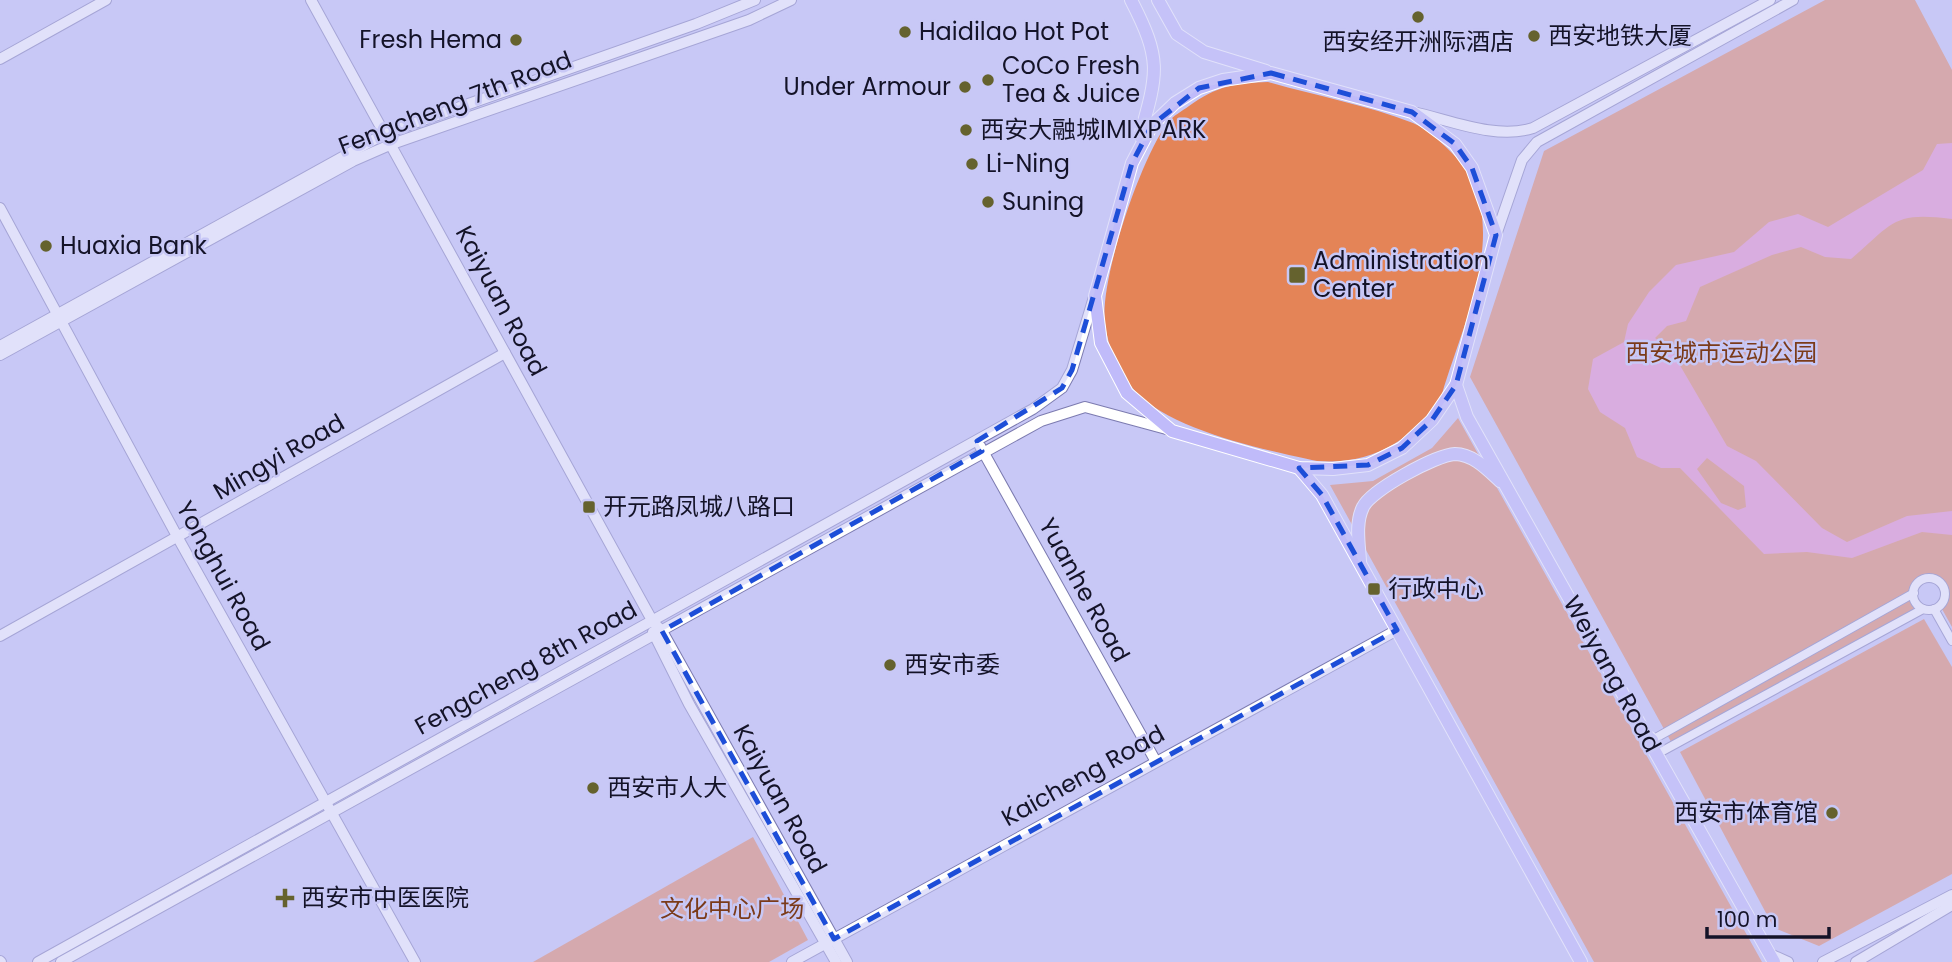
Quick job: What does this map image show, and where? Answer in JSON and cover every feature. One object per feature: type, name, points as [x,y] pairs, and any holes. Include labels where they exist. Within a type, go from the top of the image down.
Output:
[{"type":"main road","points":[[1131,0],[1155,53],[1153,90],[1095,296],[1101,343],[1127,393],[1172,431],[1298,468],[1333,470],[1368,465],[1402,448],[1432,420],[1456,385],[1496,235],[1472,168],[1455,144],[1412,111],[1204,52],[1177,34],[1157,0]]},
{"type":"main road","points":[[1132,163],[1152,125],[1191,93],[1223,80],[1271,73]]},
{"type":"main road","name":"Weiyang Road","points":[[1456,385],[1468,416],[1772,958]]},
{"type":"main road","points":[[1360,565],[1359,522],[1363,506],[1373,494],[1439,458],[1457,454],[1480,463],[1508,488]]},
{"type":"main road","points":[[1298,468],[1322,495],[1581,962]]},
{"type":"street","points":[[0,59],[106,0]]},
{"type":"street","name":"Kaiyuan Road","points":[[312,0],[653,622],[657,634],[830,941],[847,962]]},
{"type":"street","name":"Fengcheng 7th Road","points":[[0,355],[386,133],[696,24],[755,0]]},
{"type":"street","name":"Fengcheng 7th Road","points":[[0,346],[61,318],[353,161],[392,144],[749,20],[791,0]]},
{"type":"street","points":[[1412,111],[1500,132],[1519,133],[1533,128],[1770,0]]},
{"type":"street","points":[[1496,235],[1522,160],[1537,142],[1787,2]]},
{"type":"street","name":"Yonghui Road","points":[[0,208],[178,538],[415,962]]},
{"type":"street","points":[[980,446],[1062,388],[1072,370],[1095,296]]},
{"type":"street","name":"Mingyi Road","points":[[0,636],[505,353]]},
{"type":"street","points":[[980,446],[1041,421],[1085,407],[1172,431]]},
{"type":"street","name":"Fengcheng 8th Road","points":[[61,962],[653,622],[980,446]]},
{"type":"street","name":"Fengcheng 8th Road","points":[[38,962],[657,634],[980,446]]},
{"type":"street","name":"Yuanhe Road","points":[[980,446],[1155,760]]},
{"type":"street","points":[[1652,740],[1914,593],[1922,580],[1932,579],[1941,584],[1944,598],[1934,609],[1923,609],[1657,754]]},
{"type":"street","points":[[1914,593],[1916,602],[1923,609]]},
{"type":"street","points":[[1934,609],[1952,641]]},
{"type":"street","name":"Kaicheng Road","points":[[792,962],[1155,760],[1397,630]]},
{"type":"street","points":[[1823,962],[1952,895]]},
{"type":"street","points":[[1856,962],[1952,905]]},
{"type":"street","name":"Kaiyuan Road","points":[[830,941],[836,962]]},
{"type":"street","points":[[1772,958],[1788,962]]},
{"type":"highlighted area","points":[[1271,73],[1412,112],[1455,144],[1472,168],[1496,235],[1456,385],[1432,420],[1402,448],[1368,465],[1299,468],[1322,495],[1397,630],[834,939],[662,631],[982,451],[977,441],[1062,388],[1072,370],[1132,163],[1152,125],[1199,88]]},
{"type":"green space","name":"西安城市运动公园","points":[[1825,0],[1915,0],[1952,70],[1952,627],[1942,609],[1948,599],[1943,579],[1925,576],[1911,587],[1910,599],[1917,616],[1675,749],[1470,377],[1544,151]]},
{"type":"green space","points":[[1268,82],[1378,111],[1418,126],[1451,152],[1470,178],[1481,207],[1483,237],[1479,269],[1472,302],[1442,394],[1431,411],[1405,437],[1390,447],[1356,459],[1317,461],[1246,444],[1171,417],[1151,405],[1129,384],[1119,368],[1106,333],[1105,304],[1115,250],[1135,190],[1157,139],[1168,122],[1199,99],[1235,85]]},
{"type":"green space","points":[[1458,418],[1762,962],[1594,962],[1330,485],[1373,481],[1432,448]]},
{"type":"green space","name":"西安市体育馆","points":[[1924,619],[1952,667],[1952,874],[1819,946],[1774,928],[1680,752]]},
{"type":"green space","name":"文化中心广场","points":[[753,837],[808,940],[769,962],[533,962]]},
{"type":"shaded area","points":[[1952,143],[1952,219],[1917,217],[1895,222],[1851,259],[1825,257],[1801,247],[1772,255],[1700,287],[1686,321],[1667,326],[1655,338],[1671,350],[1727,446],[1756,461],[1822,528],[1847,542],[1907,516],[1952,511],[1952,535],[1922,532],[1852,558],[1807,552],[1764,554],[1680,468],[1661,468],[1637,457],[1625,428],[1600,412],[1588,389],[1593,359],[1624,342],[1628,324],[1649,292],[1676,265],[1734,252],[1769,222],[1798,214],[1828,227],[1923,170],[1937,144]],"holes":[[[1707,458],[1744,486],[1746,507],[1738,510],[1721,503],[1697,469]]]},
{"type":"place","name":"西安经开洲际酒店","points":[[1418,17]]},
{"type":"place","name":"Haidilao Hot Pot","points":[[905,32]]},
{"type":"place","name":"西安地铁大厦","points":[[1534,36]]},
{"type":"place","name":"Fresh Hema","points":[[516,40]]},
{"type":"place","name":"CoCo Fresh Tea & Juice","points":[[988,80]]},
{"type":"place","name":"Under Armour","points":[[965,87]]},
{"type":"place","name":"西安大融城IMIXPARK","points":[[966,130]]},
{"type":"place","name":"Li-Ning","points":[[972,164]]},
{"type":"place","name":"Suning","points":[[988,202]]},
{"type":"place","name":"Huaxia Bank","points":[[46,246]]},
{"type":"place","name":"Administration Center","points":[[1297,275]]},
{"type":"place","name":"开元路凤城八路口","points":[[589,507]]},
{"type":"place","name":"行政中心","points":[[1374,589]]},
{"type":"place","name":"西安市委","points":[[890,665]]},
{"type":"place","name":"西安市人大","points":[[593,788]]},
{"type":"place","name":"西安市体育馆","points":[[1832,813]]},
{"type":"place","name":"西安市中医医院","points":[[285,898]]}]
